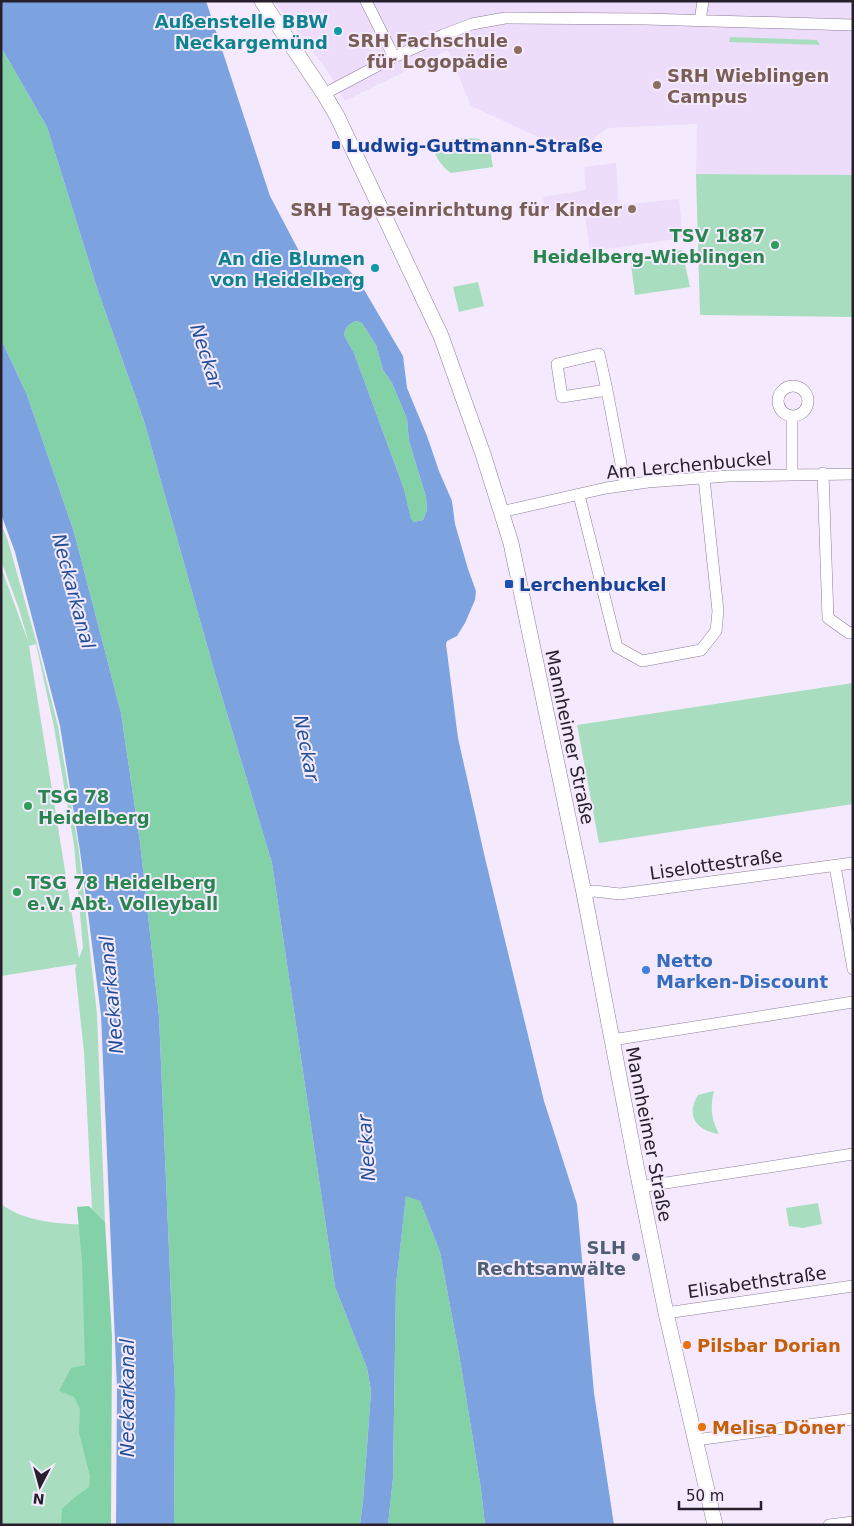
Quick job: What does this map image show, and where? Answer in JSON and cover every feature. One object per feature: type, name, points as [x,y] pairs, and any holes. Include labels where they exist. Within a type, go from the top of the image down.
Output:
[{"type":"street","name":"Mannheimer Straße","points":[[262,1],[337,116],[441,336],[483,454],[511,543],[584,893],[666,1313],[715,1525]]},
{"type":"street","points":[[366,1],[394,57]]},
{"type":"street","points":[[700,21],[703,1]]},
{"type":"street","points":[[324,94],[394,57],[459,28],[505,18],[853,25]]},
{"type":"street","points":[[607,390],[562,397],[557,364],[599,354],[607,390],[625,485]]},
{"type":"street","name":"Am Lerchenbuckel","points":[[792,416],[792,475]]},
{"type":"street","points":[[823,473],[828,618],[849,633],[853,632]]},
{"type":"street","name":"Am Lerchenbuckel","points":[[501,512],[625,485],[704,478],[823,473],[853,474]]},
{"type":"street","points":[[579,494],[617,647],[642,661],[701,650],[716,631],[718,611],[704,478]]},
{"type":"street","name":"Liselottestraße","points":[[584,893],[594,891],[620,894],[853,863]]},
{"type":"street","points":[[835,866],[853,969]]},
{"type":"street","points":[[612,1040],[853,1002]]},
{"type":"street","points":[[640,1187],[853,1154]]},
{"type":"street","name":"Elisabethstraße","points":[[666,1313],[853,1286]]},
{"type":"street","points":[[695,1440],[853,1418]]},
{"type":"street","points":[[829,1525],[853,1522]]},
{"type":"shaded area","name":"SRH Wieblingen Campus","points":[[274,1],[853,1],[853,175],[696,174],[697,124],[607,128],[575,154],[471,106],[448,50],[345,101],[326,69]]},
{"type":"shaded area","name":"SRH Tageseinrichtung für Kinder","points":[[616,163],[619,205],[679,199],[683,238],[590,250],[583,204],[546,212],[543,197],[586,190],[584,167]]},
{"type":"green space","points":[[730,37],[817,40],[820,45],[729,42]]},
{"type":"green space","points":[[1,47],[47,127],[98,291],[144,421],[216,677],[272,863],[335,1287],[367,1368],[371,1391],[360,1525],[174,1525],[175,1391],[159,1016],[140,842],[121,713],[74,532],[27,395],[1,339]]},
{"type":"green space","points":[[464,138],[480,139],[490,149],[493,167],[451,173],[444,167],[437,158],[432,146],[449,140]]},
{"type":"green space","name":"TSV 1887 Heidelberg-Wieblingen","points":[[696,174],[853,175],[853,317],[700,315]]},
{"type":"green space","points":[[682,250],[690,287],[635,295],[630,257]]},
{"type":"green space","points":[[478,282],[484,306],[459,312],[453,287]]},
{"type":"green space","points":[[356,321],[362,323],[376,345],[383,370],[392,383],[407,419],[409,441],[426,497],[427,510],[423,520],[414,522],[411,520],[404,489],[354,353],[344,335],[348,326]]},
{"type":"green space","name":"TSG 78 Heidelberg","points":[[1,523],[8,541],[37,644],[58,726],[79,851],[97,1014],[105,1222],[92,1209],[84,1052],[75,969],[77,964],[1,976],[1,567],[29,644],[19,609],[1,560]],"holes":[[[36,644],[54,727],[74,845],[83,948],[79,958],[29,646]]]},
{"type":"green space","points":[[853,683],[853,804],[599,843],[577,725]]},
{"type":"green space","points":[[714,1091],[712,1113],[719,1134],[699,1126],[693,1116],[694,1103],[698,1095]]},
{"type":"green space","points":[[406,1195],[420,1201],[440,1252],[459,1354],[485,1525],[388,1525],[393,1478],[396,1285]]},
{"type":"green space","points":[[818,1203],[822,1224],[803,1228],[789,1226],[786,1208]]},
{"type":"green space","points":[[1,1204],[33,1219],[57,1223],[93,1225],[100,1525],[1,1525]]},
{"type":"green space","points":[[89,1206],[105,1222],[112,1336],[111,1525],[61,1525],[62,1509],[89,1487],[90,1476],[79,1433],[80,1409],[74,1397],[59,1391],[71,1368],[85,1365],[82,1261],[77,1207]]},
{"type":"water","name":"Neckar","points":[[1,1],[206,1],[270,196],[301,255],[328,259],[347,268],[359,281],[403,356],[407,388],[452,501],[455,524],[476,591],[475,600],[465,623],[457,636],[447,641],[446,644],[458,738],[544,1101],[577,1204],[594,1393],[614,1525],[485,1525],[459,1354],[440,1252],[420,1201],[406,1196],[396,1285],[393,1478],[388,1525],[360,1525],[371,1391],[367,1368],[335,1287],[272,863],[216,677],[144,421],[98,291],[47,127],[1,47]],"holes":[[[356,321],[362,323],[376,345],[383,370],[392,383],[407,419],[409,441],[426,497],[427,510],[423,520],[414,522],[411,519],[404,489],[354,353],[344,335],[351,323]]]},
{"type":"water","name":"Neckarkanal","points":[[1,339],[27,395],[74,532],[121,713],[140,842],[159,1016],[175,1391],[174,1525],[116,1525],[117,1388],[101,1015],[80,851],[60,726],[15,552],[1,514]]},
{"type":"place","name":"Außenstelle BBW Neckargemünd","points":[[338,31]]},
{"type":"place","name":"SRH Fachschule für Logopädie","points":[[518,50]]},
{"type":"place","name":"SRH Wieblingen Campus","points":[[657,85]]},
{"type":"place","name":"Ludwig-Guttmann-Straße","points":[[336,145]]},
{"type":"place","name":"SRH Tageseinrichtung für Kinder","points":[[632,209]]},
{"type":"place","name":"TSV 1887 Heidelberg-Wieblingen","points":[[775,245]]},
{"type":"place","name":"An die Blumen von Heidelberg","points":[[375,268]]},
{"type":"place","name":"Lerchenbuckel","points":[[509,584]]},
{"type":"place","name":"TSG 78 Heidelberg","points":[[28,806]]},
{"type":"place","name":"TSG 78 Heidelberg e.V. Abt. Volleyball","points":[[17,892]]},
{"type":"place","name":"Netto Marken-Discount","points":[[646,970]]},
{"type":"place","name":"SLH Rechtsanwälte","points":[[636,1257]]},
{"type":"place","name":"Pilsbar Dorian","points":[[687,1345]]},
{"type":"place","name":"Melisa Döner","points":[[702,1427]]}]
